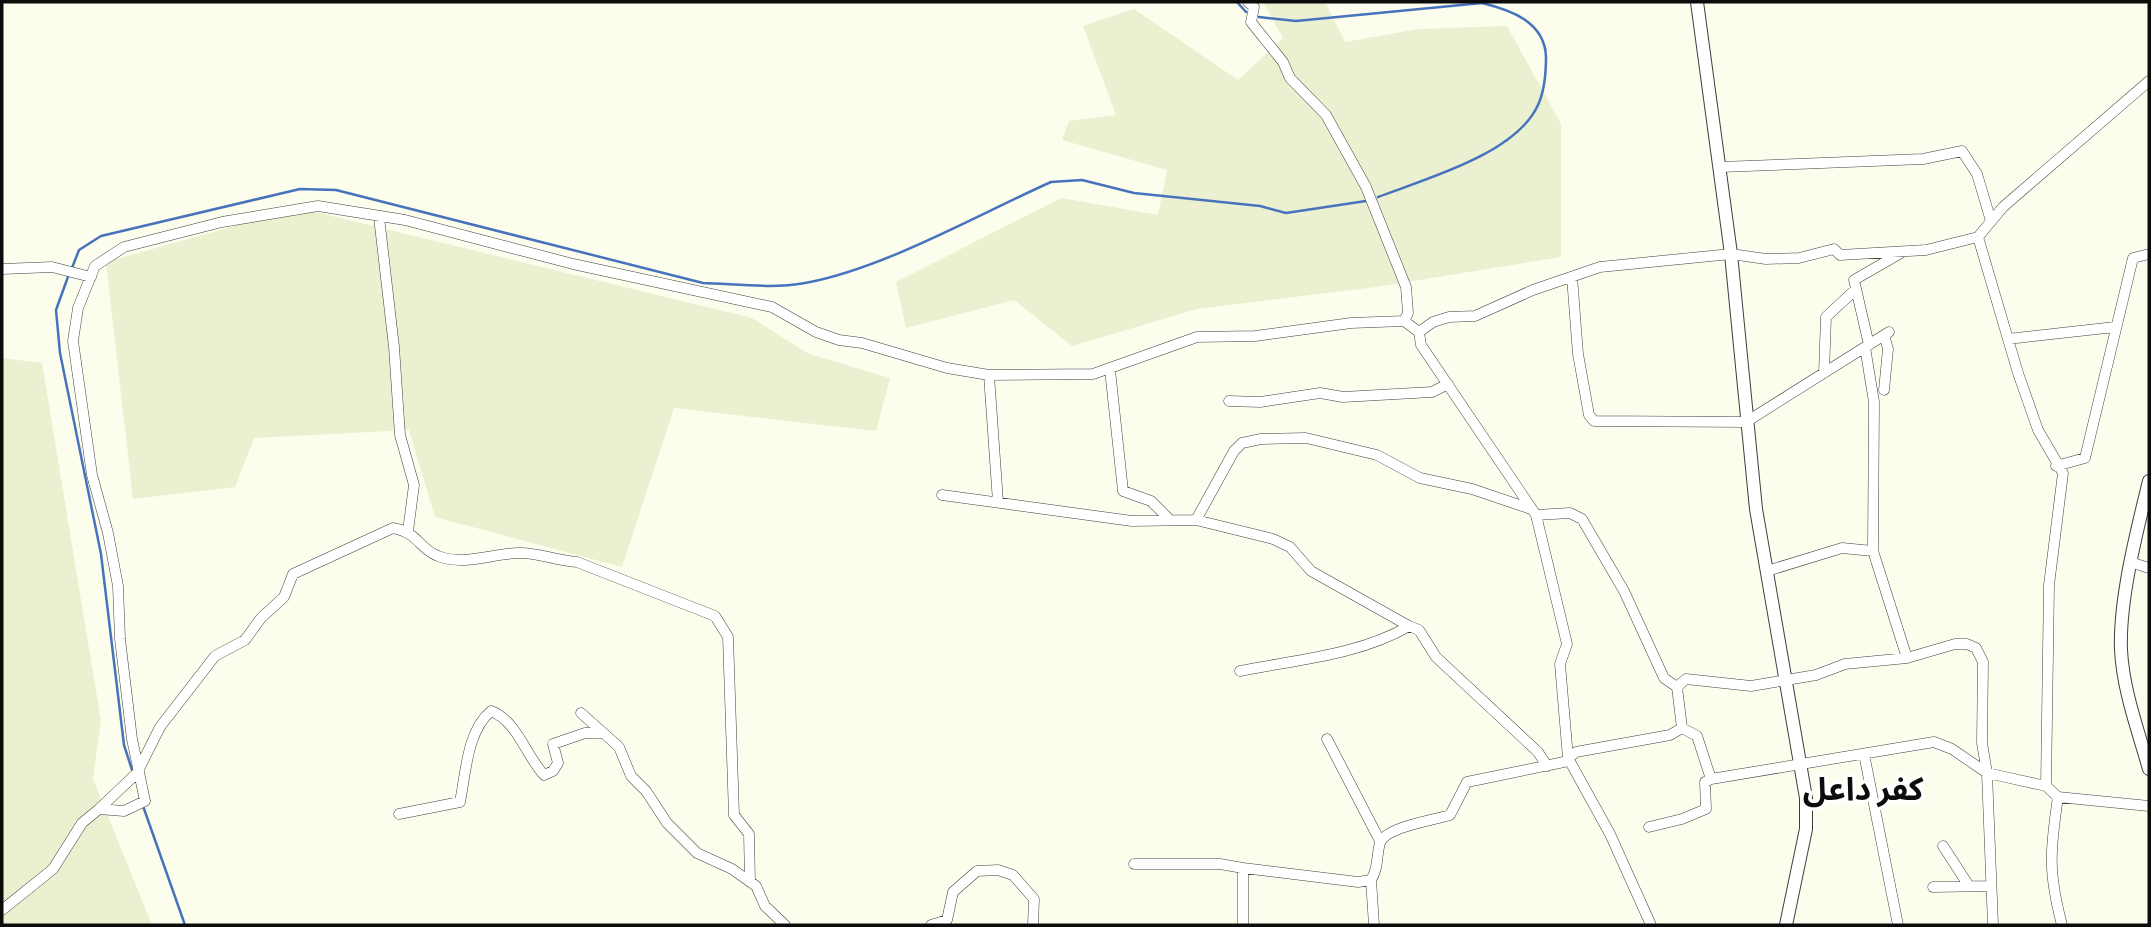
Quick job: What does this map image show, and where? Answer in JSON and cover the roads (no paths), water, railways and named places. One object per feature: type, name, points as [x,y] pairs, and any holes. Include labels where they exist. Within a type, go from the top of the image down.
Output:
[{"type":"street","points":[[1248,2],[1254,7],[1251,22],[1283,62],[1290,78],[1326,116],[1366,187],[1406,287],[1408,313],[1404,321]]},
{"type":"street","points":[[1697,2],[1731,254],[1745,422],[1767,571],[1801,764],[1806,829],[1786,925]]},
{"type":"street","points":[[1419,332],[1433,322],[1448,317],[1475,316],[1572,277],[1624,264],[1731,254],[1766,259],[1799,258],[1834,248],[1840,255],[1926,250],[1978,237],[2012,199],[2149,81]]},
{"type":"street","points":[[1720,167],[1923,159],[1962,151],[1977,174],[1991,221]]},
{"type":"street","points":[[99,809],[124,811],[145,801],[137,774],[120,639],[118,586],[90,464],[73,341],[78,308],[95,266],[124,247],[222,222],[317,206],[405,220],[677,288],[772,307],[816,332],[839,340],[862,343],[947,368],[989,375],[1093,374],[1110,370],[1162,347],[1197,337],[1255,336],[1351,323],[1404,321],[1419,332],[1421,345],[1534,512],[1567,644],[1560,664],[1568,758],[1611,834],[1651,925]]},
{"type":"street","points":[[379,217],[394,347],[400,435],[414,485],[408,531]]},
{"type":"street","points":[[1978,237],[2007,339],[2038,430],[2056,466],[2063,473],[2049,585],[2046,786]]},
{"type":"street","points":[[1905,251],[1854,279],[1874,402],[1873,551],[1907,658]]},
{"type":"street","points":[[2056,466],[2085,458],[2133,258],[2149,254]]},
{"type":"street","points":[[2,269],[52,267],[91,277]]},
{"type":"street","points":[[1572,277],[1578,354],[1589,415],[1594,421],[1745,422],[1887,334],[1884,390]]},
{"type":"street","points":[[1824,373],[1826,317],[1856,289]]},
{"type":"street","points":[[2007,339],[2115,327]]},
{"type":"street","points":[[1110,370],[1123,491],[1151,501],[1168,519]]},
{"type":"street","points":[[989,375],[998,502]]},
{"type":"street","points":[[1229,401],[1259,402],[1320,393],[1343,397],[1432,392],[1448,384]]},
{"type":"street","points":[[1196,520],[1234,452],[1242,443],[1282,437],[1306,438],[1377,456],[1420,478],[1472,489],[1534,512],[1570,513],[1582,519],[1625,591],[1664,678],[1677,687],[1682,728]]},
{"type":"street","points":[[2149,481],[2123,617],[2121,650],[2126,685],[2149,769]]},
{"type":"street","points":[[942,495],[1132,521],[1196,520],[1273,539],[1290,547],[1311,571],[1419,630],[1436,657],[1538,752],[1547,766]]},
{"type":"street","points":[[2,910],[53,869],[82,823],[137,774],[160,727],[185,694],[215,656],[244,640],[261,618],[284,597],[292,574],[393,528],[408,531],[435,556],[459,561],[522,552],[556,561],[577,562],[715,616],[728,637],[734,815],[749,834],[750,882]]},
{"type":"street","points":[[1767,571],[1842,548],[1873,551]]},
{"type":"street","points":[[2133,563],[2149,568]]},
{"type":"street","points":[[1240,671],[1341,651],[1391,637],[1409,626]]},
{"type":"street","points":[[1677,687],[1686,679],[1696,678],[1733,686],[1787,681],[1845,664],[1907,658],[1955,644],[1967,644],[1976,648],[1983,662],[1982,743],[1987,773],[1993,925]]},
{"type":"street","points":[[399,814],[460,802],[471,744],[482,719],[491,711],[506,717],[533,763],[544,775],[554,771],[558,763],[553,744],[585,733],[602,733]]},
{"type":"street","points":[[581,713],[619,747],[631,776],[646,790],[667,823],[697,853],[756,886],[765,906],[785,925]]},
{"type":"street","points":[[1380,841],[1388,832],[1450,815],[1467,782],[1547,766],[1576,752],[1670,735],[1682,728]]},
{"type":"street","points":[[1682,728],[1697,736],[1711,779]]},
{"type":"street","points":[[1326,739],[1380,841],[1377,872],[1371,880],[1374,925]]},
{"type":"street","points":[[1649,827],[1682,819],[1706,809],[1705,782],[1711,779],[1934,742],[1952,749],[1987,773],[2046,786],[2058,797],[2149,806]]},
{"type":"street","points":[[1864,754],[1898,925]]},
{"type":"street","points":[[2058,797],[2050,853],[2053,889],[2062,925]]},
{"type":"street","points":[[1942,846],[1969,886]]},
{"type":"street","points":[[1135,864],[1220,864],[1358,882],[1371,880]]},
{"type":"street","points":[[1243,868],[1243,925]]},
{"type":"street","points":[[931,925],[947,920],[953,892],[977,871],[998,870],[1013,875],[1034,899],[1033,925]]},
{"type":"street","points":[[1933,887],[1991,886]]},
{"type":"waterway","points":[[1237,2],[1246,12]]},
{"type":"waterway","points":[[1259,17],[1296,21],[1482,3],[1515,14],[1533,26],[1540,35],[1546,57],[1545,82],[1538,105],[1527,122],[1510,138],[1467,163],[1378,197]]},
{"type":"waterway","points":[[72,268],[79,250],[101,236],[300,189],[336,190],[703,283],[767,286],[805,283],[866,266],[930,240],[1051,182],[1082,180],[1134,193],[1260,206],[1286,213],[1366,201]]},
{"type":"waterway","points":[[69,274],[56,310],[60,353],[101,554],[124,745],[133,773]]},
{"type":"waterway","points":[[143,806],[185,925]]},
{"type":"district","name":"كفر داعل","points":[[1863,789]]}]
